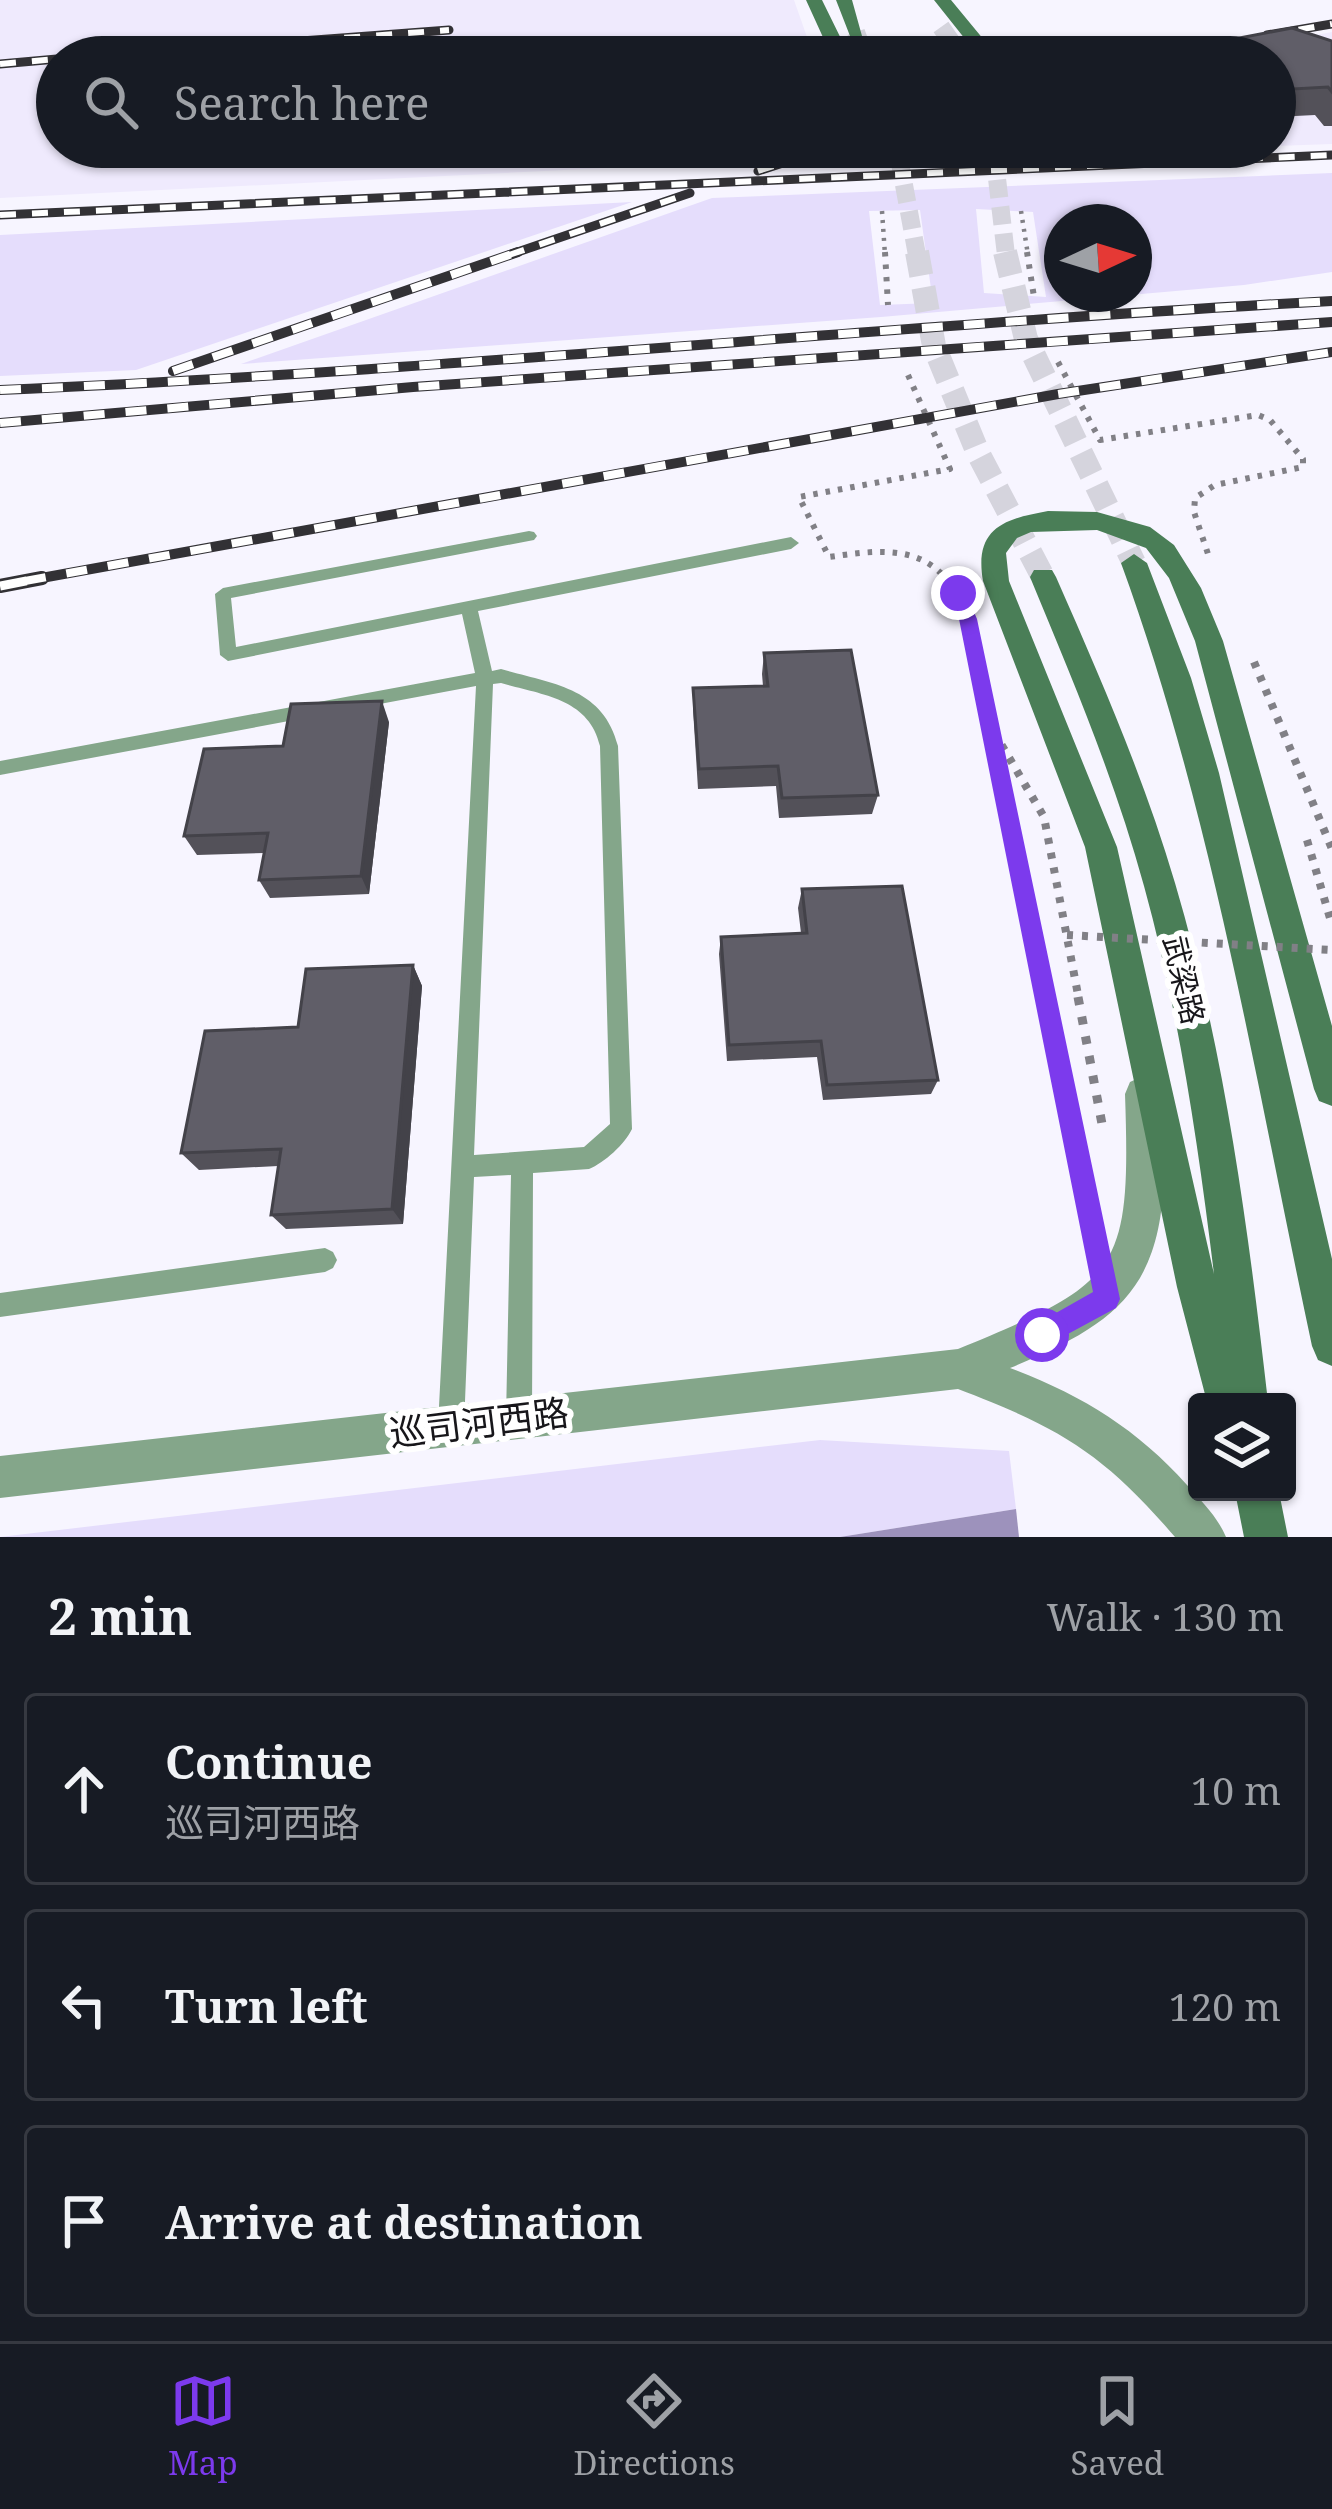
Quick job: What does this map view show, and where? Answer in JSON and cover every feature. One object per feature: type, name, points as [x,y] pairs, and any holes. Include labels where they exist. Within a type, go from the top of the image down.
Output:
[{"type":"main road","points":[[814,0],[828,36]]},
{"type":"main road","points":[[844,0],[856,32]]},
{"type":"main road","points":[[918,0],[941,27]]},
{"type":"main road","points":[[942,0],[971,36]]},
{"type":"main road","points":[[1226,1393],[1197,1286],[1101,847],[996,580],[993,551],[997,543],[1026,526],[1084,518],[1124,525],[1154,541],[1184,581],[1209,641],[1332,1089]]},
{"type":"main road","points":[[1134,563],[1177,678],[1204,773],[1332,1346]]},
{"type":"main road","name":"武梁路","points":[[1043,577],[1117,757],[1160,884],[1188,993],[1228,1208],[1246,1393]]},
{"type":"main road","points":[[1259,1501],[1266,1537]]},
{"type":"street","name":"巡司河西路","points":[[0,1477],[958,1369],[1042,1335],[1107,1299],[1137,1252],[1148,1171],[1137,1008]]},
{"type":"street","name":"巡司河西路","points":[[958,1369],[1048,1402],[1091,1426],[1155,1482],[1204,1537]]},
{"type":"lane","points":[[529,536],[223,594],[228,655],[791,544]]},
{"type":"lane","points":[[451,1426],[485,677],[469,607]]},
{"type":"lane","points":[[0,768],[485,677],[501,676],[593,708],[607,727],[609,746],[621,1129],[589,1158],[462,1167]]},
{"type":"lane","points":[[519,1418],[522,1163]]},
{"type":"lane","points":[[0,1306],[326,1261]]},
{"type":"path","points":[[882,211],[888,305]]},
{"type":"path","points":[[1021,211],[1034,297]]},
{"type":"path","points":[[1058,362],[1100,440],[1258,415],[1270,420],[1303,459],[1303,466],[1215,484],[1195,498],[1194,512],[1213,565]]},
{"type":"path","points":[[908,375],[950,469],[799,496],[829,557],[903,552],[929,561],[950,582],[968,619],[1107,1299]]},
{"type":"path","points":[[1247,646],[1332,849]]},
{"type":"path","points":[[990,726],[1044,817],[1104,1135]]},
{"type":"path","points":[[1306,840],[1332,926]]},
{"type":"path","points":[[1066,935],[1332,950]]},
{"type":"shaded area","points":[[0,0],[794,0],[807,36],[36,36],[36,168],[606,168],[0,198]]},
{"type":"shaded area","points":[[1332,32],[1332,144],[1296,145],[1296,39]]},
{"type":"shaded area","points":[[1332,173],[1332,272],[1152,293],[1152,204],[1044,204],[1044,284],[1033,212],[976,209],[984,293],[1044,297],[1044,303],[241,364],[712,198]],"holes":[[[920,210],[933,303],[880,305],[869,211]]]},
{"type":"shaded area","points":[[632,202],[136,370],[0,376],[0,235]]},
{"type":"shaded area","points":[[820,1440],[1009,1451],[1016,1509],[840,1537],[0,1537]]},
{"type":"shaded area","points":[[1016,1509],[1019,1537],[840,1537]]},
{"type":"building","points":[[1292,28],[1332,41],[1332,92],[1328,87],[1296,89],[1296,36],[1250,36]]},
{"type":"building","points":[[851,650],[878,795],[782,798],[778,766],[699,769],[693,688],[768,686],[764,653]]},
{"type":"building","points":[[382,701],[361,876],[259,880],[268,833],[184,836],[204,749],[283,746],[291,704]]},
{"type":"building","points":[[902,886],[938,1080],[827,1085],[821,1041],[729,1045],[721,937],[807,933],[802,889]]},
{"type":"building","points":[[413,965],[392,1209],[271,1215],[281,1149],[181,1153],[205,1031],[298,1027],[306,969]]},
{"type":"tunnel","points":[[941,27],[947,36]]},
{"type":"tunnel","points":[[856,32],[857,36]]},
{"type":"tunnel","points":[[901,168],[917,255]]},
{"type":"tunnel","points":[[996,168],[1006,255]]},
{"type":"tunnel","points":[[917,252],[934,346],[978,453],[1043,577]]},
{"type":"tunnel","points":[[1005,252],[1026,339],[1134,563]]},
{"type":"railway","points":[[1267,35],[1332,24]]},
{"type":"railway","points":[[369,36],[449,30]]},
{"type":"railway","points":[[0,64],[36,61]]},
{"type":"railway","points":[[1296,157],[1332,155]]},
{"type":"railway","points":[[758,171],[767,168]]},
{"type":"railway","points":[[0,215],[1043,168]]},
{"type":"railway","points":[[509,255],[690,193]]},
{"type":"railway","points":[[173,371],[518,252]]},
{"type":"railway","points":[[0,390],[1332,301]]},
{"type":"railway","points":[[0,423],[413,387],[1332,322]]},
{"type":"railway","points":[[25,581],[1058,394],[1332,352]]},
{"type":"railway","points":[[0,586],[42,578]]},
{"type":"route","points":[[958,593],[968,619],[1107,1299],[1042,1335]]}]
